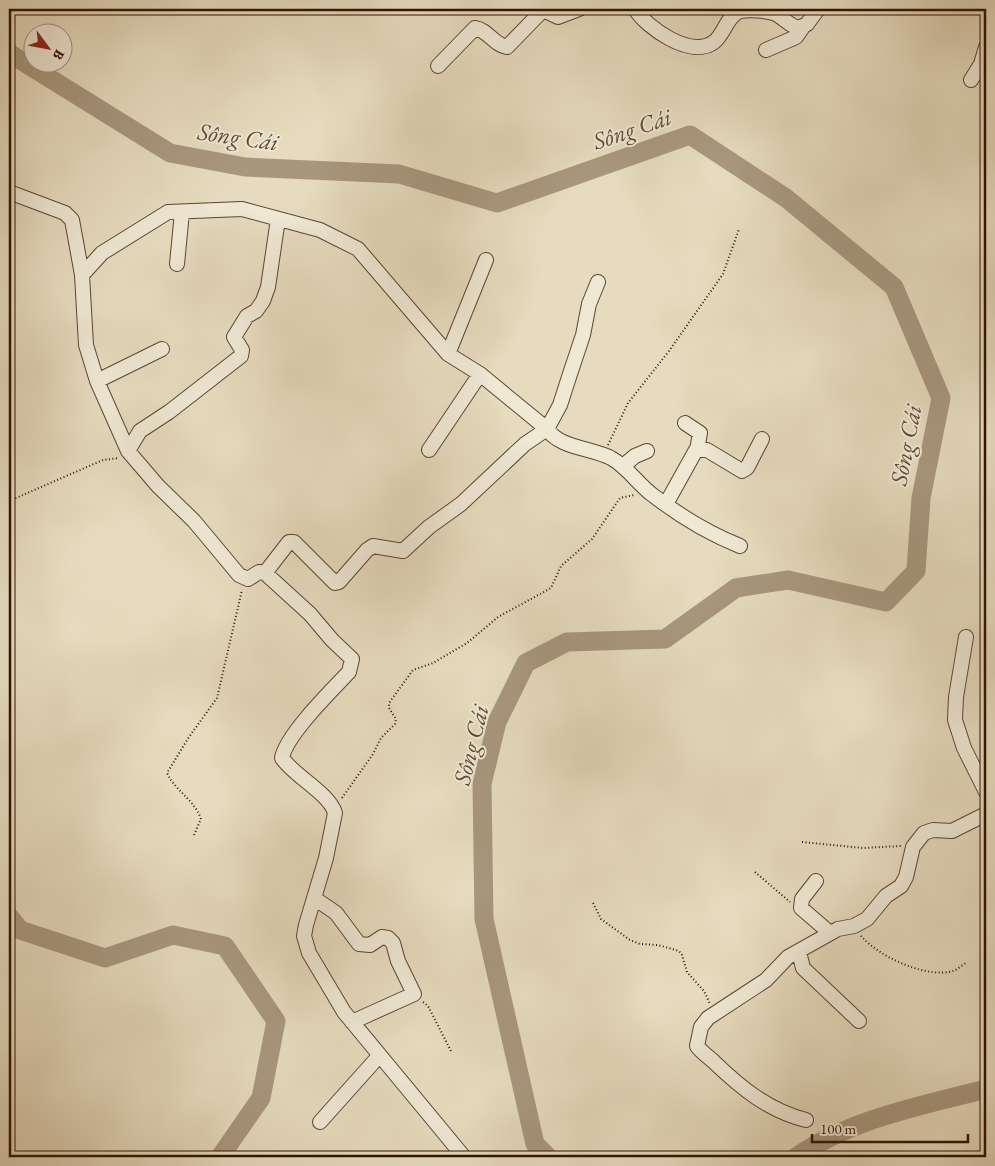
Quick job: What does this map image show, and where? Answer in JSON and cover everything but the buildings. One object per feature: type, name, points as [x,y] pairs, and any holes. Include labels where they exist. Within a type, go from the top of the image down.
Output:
[{"type":"street","points":[[438,66],[475,28],[481,29],[501,46],[507,47],[543,10],[558,17],[578,9]]},
{"type":"street","points":[[635,9],[641,19],[677,43],[699,47],[712,44],[718,39],[735,10],[770,13],[794,27],[803,28]]},
{"type":"street","points":[[766,50],[796,37],[818,9]]},
{"type":"street","points":[[971,80],[981,64],[986,47]]},
{"type":"street","points":[[9,192],[65,213],[72,220],[82,275],[86,346],[97,380],[130,454],[158,486],[194,521],[239,575],[248,580],[260,572],[264,572],[289,542],[294,542],[335,583],[339,582],[373,546],[403,551],[429,527],[461,504],[525,444],[548,429],[568,382],[583,335],[589,304],[598,282]]},
{"type":"street","points":[[82,275],[102,253],[168,212],[242,209],[320,230],[358,249],[448,354],[480,374],[548,429],[560,442],[604,454],[623,466],[644,488],[666,504],[713,534],[740,546]]},
{"type":"street","points":[[177,264],[182,212]]},
{"type":"street","points":[[130,454],[140,430],[169,412],[241,356],[242,350],[234,337],[247,316],[256,311],[263,301],[268,287],[278,219]]},
{"type":"street","points":[[448,354],[486,260]]},
{"type":"street","points":[[97,380],[162,349]]},
{"type":"street","points":[[429,450],[480,374]]},
{"type":"street","points":[[666,504],[697,450],[699,432],[685,423]]},
{"type":"street","points":[[697,450],[707,450],[742,471],[747,468],[762,439]]},
{"type":"street","points":[[623,466],[635,456],[647,451]]},
{"type":"street","points":[[264,572],[304,608],[332,640],[352,659],[353,663],[349,672],[293,735],[283,751],[282,758],[334,809],[335,816],[326,858],[304,936],[309,953],[352,1022],[464,1157]]},
{"type":"street","points":[[966,637],[956,697],[955,720],[964,748],[986,792]]},
{"type":"street","points":[[806,1120],[789,1116],[765,1104],[729,1078],[699,1049],[697,1043],[701,1027],[714,1013],[766,980],[788,957],[830,934],[854,926],[867,919],[882,900],[901,886],[906,877],[910,855],[915,843],[924,833],[933,830],[952,831],[986,814]]},
{"type":"street","points":[[816,881],[802,899],[801,908],[830,934]]},
{"type":"street","points":[[314,898],[336,913],[360,944],[370,945],[382,937],[388,938],[392,943],[398,961],[414,994],[352,1022]]},
{"type":"street","points":[[799,952],[803,968],[859,1021]]},
{"type":"street","points":[[320,1122],[379,1056]]},
{"type":"path","points":[[604,454],[628,403],[669,351],[723,274],[739,229]]},
{"type":"path","points":[[9,501],[103,460],[130,454]]},
{"type":"path","points":[[334,809],[373,754],[376,745],[395,724],[396,719],[389,708],[389,703],[405,678],[413,670],[433,663],[467,643],[498,617],[551,588],[562,566],[592,539],[620,498],[632,496],[644,488]]},
{"type":"path","points":[[194,835],[201,819],[197,807],[171,781],[167,773],[189,737],[218,698],[243,584],[248,580]]},
{"type":"path","points":[[802,842],[864,848],[906,846],[915,843]]},
{"type":"path","points":[[755,872],[791,903],[801,908]]},
{"type":"path","points":[[593,903],[601,919],[630,940],[640,944],[658,945],[679,951],[682,954],[687,972],[704,991],[714,1013]]},
{"type":"path","points":[[854,926],[865,941],[887,957],[913,968],[935,972],[953,971],[966,963]]},
{"type":"path","points":[[414,994],[428,1006],[452,1051]]},
{"type":"waterway","name":"Sông Cái","points":[[9,53],[170,153],[245,167],[399,174],[497,203],[690,135],[786,198],[894,287],[941,398],[921,498],[916,571],[886,602],[788,580],[736,588],[665,639],[567,642],[526,663],[497,722],[482,784],[484,919],[535,1144],[548,1157]]},
{"type":"waterway","points":[[9,916],[20,930],[105,958],[173,935],[225,946],[276,1021],[261,1098],[220,1157]]},
{"type":"waterway","name":"Sông Cái","points":[[796,1157],[841,1132],[864,1123],[912,1108],[986,1089]]}]
